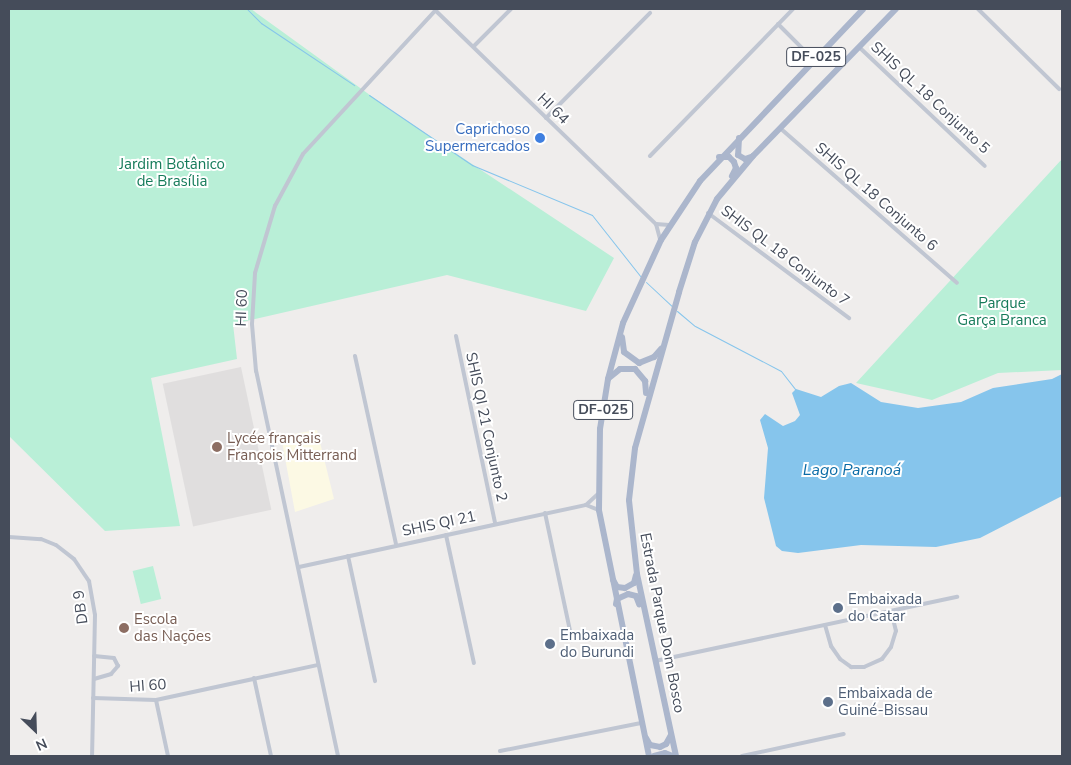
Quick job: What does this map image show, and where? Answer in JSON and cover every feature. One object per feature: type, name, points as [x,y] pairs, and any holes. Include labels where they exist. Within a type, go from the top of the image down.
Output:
[{"type":"main road","name":"DF-025","points":[[649,756],[610,577],[598,494],[600,429],[608,379],[623,323],[649,264],[669,225],[719,157],[863,9]]},
{"type":"main road","name":"Estrada Parque Dom Bosco","points":[[674,756],[637,574],[630,488],[646,406],[679,292],[708,213],[726,188],[753,156],[892,11]]},
{"type":"main road","points":[[739,137],[738,155],[745,159],[753,156]]},
{"type":"main road","points":[[719,157],[729,157],[736,165],[726,188]]},
{"type":"main road","points":[[623,323],[624,352],[632,361],[646,362],[664,344]]},
{"type":"main road","points":[[608,379],[626,368],[638,372],[647,386],[646,406]]},
{"type":"main road","points":[[610,577],[617,587],[625,588],[634,583],[637,574]]},
{"type":"main road","points":[[616,604],[620,597],[633,594],[645,617]]},
{"type":"main road","points":[[642,725],[646,738],[654,747],[666,744],[671,735]]},
{"type":"main road","points":[[654,756],[665,753],[674,756]]},
{"type":"street","name":"HI 64","points":[[436,9],[656,224],[661,240]]},
{"type":"street","name":"HI 60","points":[[338,756],[299,567],[280,490],[253,344],[252,295],[261,245],[275,206],[307,148],[436,9]]},
{"type":"street","points":[[474,46],[512,9]]},
{"type":"street","points":[[650,156],[793,9]]},
{"type":"street","points":[[978,9],[1059,89]]},
{"type":"street","points":[[546,118],[650,13]]},
{"type":"street","points":[[778,24],[814,60]]},
{"type":"street","name":"SHIS QL 18 Conjunto 5","points":[[859,47],[986,166]]},
{"type":"street","name":"SHIS QL 18 Conjunto 6","points":[[780,128],[957,283]]},
{"type":"street","name":"SHIS QL 18 Conjunto 7","points":[[708,213],[849,318]]},
{"type":"street","points":[[656,224],[669,225]]},
{"type":"street","name":"SHIS QI 21 Conjunto 2","points":[[456,336],[495,522]]},
{"type":"street","points":[[355,356],[396,544]]},
{"type":"street","points":[[598,494],[586,505],[599,510]]},
{"type":"street","name":"SHIS QI 21","points":[[299,567],[396,544],[446,535],[495,522],[586,505]]},
{"type":"street","points":[[544,513],[572,640]]},
{"type":"street","points":[[446,535],[474,663]]},
{"type":"street","name":"DB 9","points":[[9,537],[48,541],[83,569],[94,601],[94,698]]},
{"type":"street","points":[[348,556],[375,681]]},
{"type":"street","points":[[655,661],[956,597]]},
{"type":"street","points":[[825,625],[831,646],[840,659],[851,667],[864,667],[882,659],[891,647],[896,631],[891,611]]},
{"type":"street","points":[[94,656],[114,658],[118,666],[111,674],[94,679]]},
{"type":"street","name":"HI 60","points":[[94,698],[156,700],[318,665]]},
{"type":"street","points":[[254,678],[271,756]]},
{"type":"street","points":[[92,756],[94,698]]},
{"type":"street","points":[[156,700],[168,756]]},
{"type":"street","points":[[500,751],[642,725]]},
{"type":"street","points":[[742,756],[844,734]]},
{"type":"shaded area","name":"Lycée français François Mitterrand","points":[[241,367],[271,510],[193,526],[163,384]]},
{"type":"shaded area","points":[[317,430],[334,499],[295,512],[281,436]]},
{"type":"green space","name":"Jardim Botânico de Brasília","points":[[9,9],[251,9],[392,111],[614,258],[586,311],[447,275],[233,324],[237,359],[151,378],[180,526],[105,531],[9,436]]},
{"type":"green space","name":"Parque Garça Branca","points":[[1062,159],[1062,370],[998,373],[932,400],[856,383]]},
{"type":"green space","points":[[153,566],[161,599],[141,604],[133,571]]},
{"type":"water","name":"Lago Paranoá","points":[[1062,374],[1062,496],[980,538],[936,547],[861,545],[798,553],[782,551],[776,546],[764,498],[768,448],[760,420],[765,414],[783,426],[795,421],[800,415],[792,393],[796,389],[821,397],[839,386],[851,383],[881,402],[918,408],[961,402],[993,388],[1052,379]]},
{"type":"waterway","points":[[247,9],[261,23],[354,85]]},
{"type":"waterway","points":[[369,95],[472,165],[592,215],[641,277]]},
{"type":"waterway","points":[[646,282],[672,306]]},
{"type":"waterway","points":[[677,311],[695,326],[781,371],[795,389]]},
{"type":"place","name":"Caprichoso Supermercados","points":[[540,138]]},
{"type":"place","name":"Lycée français François Mitterrand","points":[[217,447]]},
{"type":"place","name":"Embaixada do Catar","points":[[838,608]]},
{"type":"place","name":"Escola das Nações","points":[[124,628]]},
{"type":"place","name":"Embaixada do Burundi","points":[[550,644]]},
{"type":"place","name":"Embaixada de Guiné-Bissau","points":[[828,702]]}]
